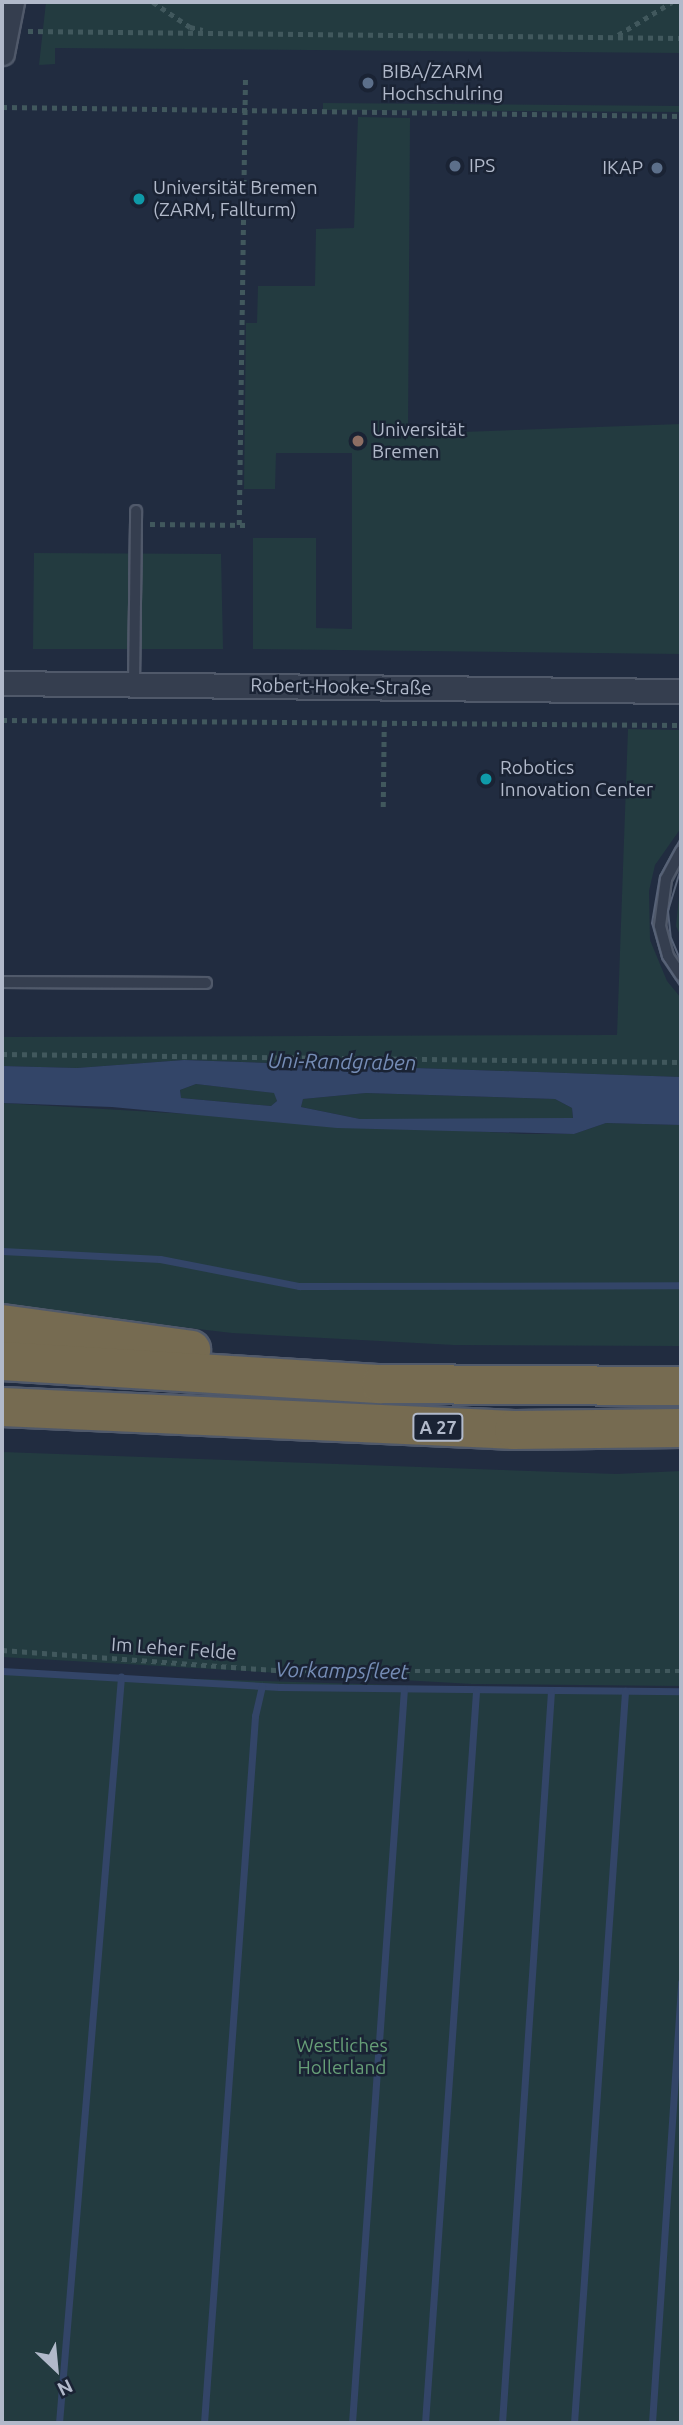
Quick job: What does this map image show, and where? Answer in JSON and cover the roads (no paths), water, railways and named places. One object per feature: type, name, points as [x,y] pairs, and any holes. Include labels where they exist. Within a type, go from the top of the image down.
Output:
[{"type":"highway","points":[[2,1324],[230,1355],[329,1361],[381,1384]]},
{"type":"highway","name":"A 27","points":[[2,1361],[381,1384],[681,1385]]},
{"type":"highway","name":"A 27","points":[[2,1407],[194,1418],[514,1430],[681,1428]]},
{"type":"highway","points":[[2,1431],[194,1418]]},
{"type":"street","points":[[4,42],[12,2]]},
{"type":"street","name":"Robert-Hooke-Straße","points":[[2,683],[681,691]]},
{"type":"lane","points":[[134,685],[136,511]]},
{"type":"lane","points":[[681,851],[666,879],[660,926],[668,956],[681,975]]},
{"type":"lane","points":[[2,982],[206,983]]},
{"type":"water","points":[[184,1060],[681,1077],[681,1125],[606,1123],[574,1134],[337,1128],[112,1107],[2,1103],[2,1066],[77,1068]],"holes":[[[196,1084],[274,1093],[277,1101],[271,1106],[181,1098],[180,1090]],[[366,1093],[555,1099],[572,1108],[573,1118],[360,1119],[301,1107],[303,1099]]]},
{"type":"waterway","points":[[2,1251],[160,1259],[299,1286],[681,1285]]},
{"type":"waterway","name":"Vorkampsfleet","points":[[2,1671],[280,1687],[681,1691]]},
{"type":"waterway","points":[[59,2423],[121,1677]]},
{"type":"waterway","points":[[204,2423],[255,1716],[262,1686]]},
{"type":"waterway","points":[[352,2423],[404,1689]]},
{"type":"waterway","points":[[425,2423],[476,1691]]},
{"type":"waterway","points":[[502,2423],[551,1691]]},
{"type":"waterway","points":[[574,2423],[625,1691]]},
{"type":"waterway","points":[[652,2423],[681,1982]]},
{"type":"tram line","points":[[681,838],[660,876],[652,923],[662,958],[681,987]]},
{"type":"tram line","points":[[681,868],[668,911],[671,938],[681,961]]},
{"type":"place","name":"BIBA/ZARM Hochschulring","points":[[368,83]]},
{"type":"place","name":"IPS","points":[[455,166]]},
{"type":"place","name":"IKAP","points":[[657,168]]},
{"type":"place","name":"Universität Bremen (ZARM, Fallturm)","points":[[139,199]]},
{"type":"place","name":"Universität Bremen","points":[[358,441]]},
{"type":"place","name":"Robotics Innovation Center","points":[[486,779]]},
{"type":"water label","name":"Uni-Randgraben","points":[[342,1061]]},
{"type":"park label","name":"Westliches Hollerland","points":[[342,2057]]}]
